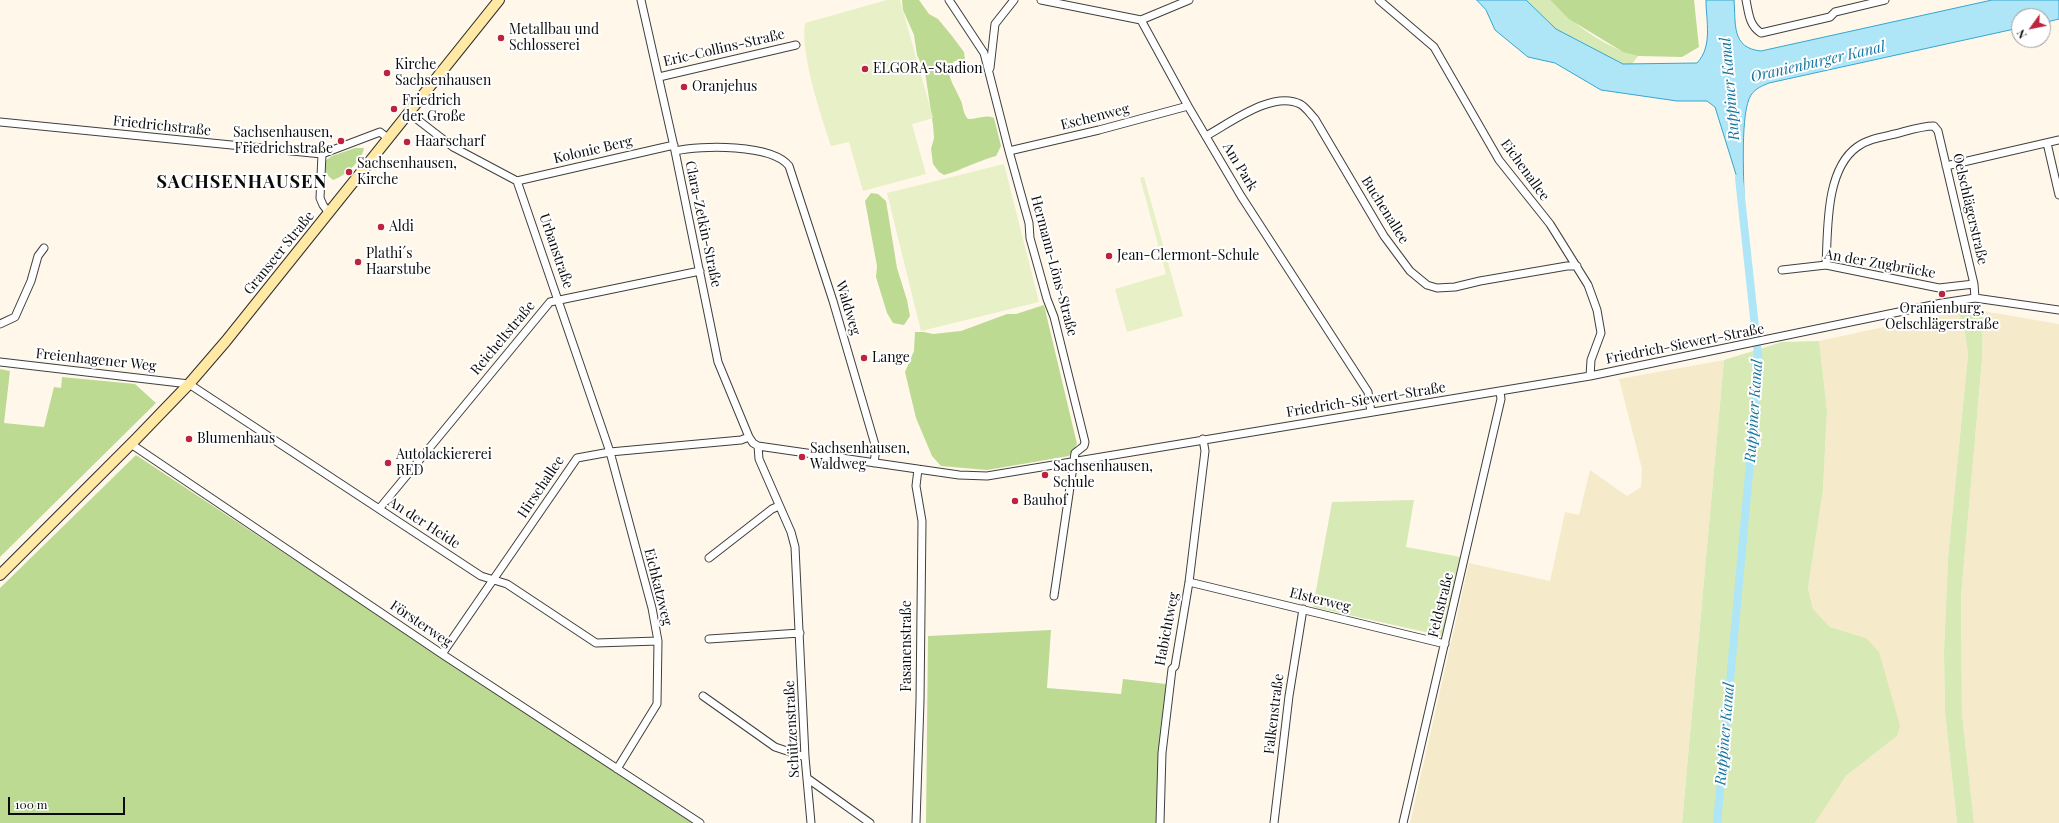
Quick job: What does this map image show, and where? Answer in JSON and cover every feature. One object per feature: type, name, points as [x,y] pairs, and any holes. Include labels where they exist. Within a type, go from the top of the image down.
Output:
[{"type":"main road","name":"Granseer Straße","points":[[0,575],[189,384],[226,341],[499,0]]},
{"type":"street","name":"Clara-Zetkin-Straße","points":[[641,0],[659,77],[718,362],[749,437],[753,444],[758,446]]},
{"type":"street","name":"Hermann-Löns-Straße","points":[[949,0],[980,44],[984,53],[1009,151],[1028,215],[1030,238],[1047,299],[1054,317],[1082,424],[1085,442],[1084,446],[1075,453],[1073,462]]},
{"type":"street","name":"Hermann-Löns-Straße","points":[[989,72],[995,24],[1014,0]]},
{"type":"street","points":[[1041,0],[1141,20],[1190,0]]},
{"type":"street","name":"Eichenallee","points":[[1379,0],[1434,47],[1500,160],[1550,224],[1588,284],[1594,301],[1601,333],[1591,360],[1590,376]]},
{"type":"street","points":[[1746,0],[1750,22],[1754,28],[1762,33],[1830,17],[1836,12],[1885,0]]},
{"type":"street","name":"Am Park","points":[[1141,20],[1188,106],[1241,196],[1368,392],[1371,412]]},
{"type":"street","name":"Eric-Collins-Straße","points":[[659,77],[796,45]]},
{"type":"street","name":"Buchenallee","points":[[1206,136],[1272,101],[1287,99],[1302,104],[1316,120],[1384,236],[1410,271],[1427,285],[1437,288],[1455,288],[1567,266],[1577,266]]},
{"type":"street","name":"Eschenweg","points":[[1009,151],[1099,130],[1188,106]]},
{"type":"street","points":[[409,113],[454,147],[517,181]]},
{"type":"street","name":"Friedrichstraße","points":[[0,122],[322,154],[380,132],[389,139]]},
{"type":"street","name":"Oelschlägerstraße","points":[[1826,265],[1829,212],[1834,184],[1844,160],[1857,147],[1872,139],[1934,126],[1938,131],[1974,284],[1975,298]]},
{"type":"street","points":[[1946,166],[2059,140]]},
{"type":"street","points":[[2047,143],[2059,195]]},
{"type":"street","name":"Kolonie Berg","points":[[517,181],[674,148],[747,149],[770,153],[780,157],[786,163]]},
{"type":"street","points":[[322,154],[320,198],[329,213]]},
{"type":"street","name":"Waldweg","points":[[786,163],[792,171],[836,308],[876,448],[874,463]]},
{"type":"street","name":"Urbanstraße","points":[[517,181],[610,452]]},
{"type":"street","points":[[0,324],[15,317],[31,281],[38,256],[44,248]]},
{"type":"street","name":"An der Zugbrücke","points":[[1782,270],[1826,265],[1939,288],[1974,284]]},
{"type":"street","name":"Reicheltstraße","points":[[379,509],[550,302],[700,271]]},
{"type":"street","name":"Friedrich-Siewert-Straße","points":[[758,446],[959,475],[987,476],[1590,376],[1942,303],[1975,298],[2059,310]]},
{"type":"street","name":"Freienhagener Weg","points":[[0,362],[189,384]]},
{"type":"street","name":"An der Heide","points":[[189,384],[481,576],[507,584],[596,643],[658,641]]},
{"type":"street","name":"Feldstraße","points":[[1402,823],[1501,399],[1500,392]]},
{"type":"street","name":"Hirschallee","points":[[442,654],[577,458],[610,452],[741,440],[749,437]]},
{"type":"street","name":"Habichtweg","points":[[1160,823],[1162,753],[1172,669],[1175,666],[1189,582],[1205,451],[1203,440]]},
{"type":"street","name":"Försterweg","points":[[131,444],[442,654],[700,823]]},
{"type":"street","name":"Schützenstraße","points":[[758,446],[759,459],[796,547],[805,758],[811,823]]},
{"type":"street","name":"Eichkatzweg","points":[[610,452],[652,608],[658,641],[657,704],[617,769]]},
{"type":"street","points":[[1054,596],[1071,491],[1073,462]]},
{"type":"street","name":"Fasanenstraße","points":[[916,823],[920,701],[922,521],[916,486],[918,469]]},
{"type":"street","points":[[709,558],[772,509],[779,506]]},
{"type":"street","name":"Elsterweg","points":[[1189,582],[1445,644]]},
{"type":"street","name":"Falkenstraße","points":[[1274,823],[1289,696],[1303,609]]},
{"type":"street","points":[[709,639],[800,633]]},
{"type":"street","points":[[703,696],[775,747],[805,758]]},
{"type":"street","points":[[808,778],[870,823]]},
{"type":"shaded area","points":[[1957,311],[1964,325],[1968,355],[1948,558],[1944,652],[1945,711],[1957,823],[1815,823],[1846,776],[1897,736],[1866,638],[1830,627],[1813,609],[1808,588],[1823,490],[1827,410],[1819,341]]},
{"type":"shaded area","points":[[1983,311],[2059,324],[2059,823],[1974,823],[1962,714],[1961,596],[1982,360]]},
{"type":"shaded area","points":[[1724,360],[1682,823],[1410,823],[1469,563],[1550,581],[1565,512],[1579,515],[1590,470],[1627,496],[1641,487],[1642,469],[1619,379]]},
{"type":"green space","name":"ELGORA-Stadion","points":[[887,0],[900,0],[933,118],[912,124],[926,174],[863,191],[849,142],[831,146],[808,67],[804,36],[805,23]]},
{"type":"green space","points":[[902,0],[919,0],[929,14],[938,19],[964,52],[965,60],[955,61],[948,67],[952,83],[968,119],[984,117],[994,118],[1001,146],[996,156],[944,175],[939,172],[933,164],[931,149],[934,138],[933,125],[925,72],[917,55],[914,35],[903,10]]},
{"type":"green space","points":[[1526,0],[1550,0],[1569,18],[1602,41],[1638,56],[1632,64],[1623,64],[1556,29]]},
{"type":"green space","points":[[1550,0],[1694,0],[1699,47],[1682,57],[1638,56],[1623,52],[1569,19]]},
{"type":"green space","points":[[355,148],[364,148],[360,158],[352,168],[342,176],[333,180],[328,176],[325,161],[332,156]]},
{"type":"green space","points":[[1004,164],[1039,302],[921,331],[887,193]]},
{"type":"green space","points":[[1144,177],[1183,316],[1127,332],[1115,289],[1166,274],[1140,178]]},
{"type":"green space","points":[[871,193],[878,194],[886,201],[897,268],[907,300],[910,316],[904,325],[893,323],[887,313],[876,277],[877,266],[865,201]]},
{"type":"green space","points":[[1044,305],[1077,444],[1069,456],[987,470],[941,466],[932,456],[916,418],[905,372],[914,351],[915,332],[933,334],[961,331],[1007,314],[1016,314]]},
{"type":"green space","points":[[1957,311],[1983,311],[1982,360],[1961,596],[1962,714],[1974,823],[1957,823],[1945,711],[1944,652],[1948,558],[1968,355],[1964,325]]},
{"type":"green space","points":[[1819,341],[1827,410],[1823,490],[1808,588],[1813,609],[1830,627],[1866,638],[1879,652],[1900,726],[1897,736],[1846,776],[1815,823],[1682,823],[1724,360],[1782,342]]},
{"type":"green space","points":[[0,369],[10,371],[4,423],[44,427],[54,387],[61,388],[62,377],[135,384],[156,403],[0,557]]},
{"type":"green space","points":[[136,455],[692,823],[0,823],[0,588]]},
{"type":"green space","points":[[1414,500],[1406,547],[1461,557],[1443,636],[1313,607],[1332,502]]},
{"type":"green space","points":[[1051,630],[1047,688],[1121,694],[1123,679],[1166,684],[1158,823],[926,823],[928,636]]},
{"type":"water","name":"Oranienburger Kanal","points":[[1477,0],[1526,0],[1556,29],[1623,64],[1697,63],[1702,56],[1707,41],[1706,0],[1734,0],[1737,33],[1740,40],[1744,45],[1751,49],[1761,51],[1992,0],[2059,0],[2059,19],[2051,21],[2051,8],[2011,8],[2011,30],[1769,83],[1759,88],[1751,95],[1745,115],[1743,145],[1744,200],[1715,107],[1707,101],[1677,101],[1601,90],[1555,63],[1528,57],[1495,30],[1486,10]]},
{"type":"waterway","name":"Ruppiner Kanal","points":[[1717,823],[1759,364],[1739,178]]},
{"type":"place","name":"Metallbau und Schlosserei","points":[[501,38]]},
{"type":"place","name":"ELGORA-Stadion","points":[[865,69]]},
{"type":"place","name":"Kirche Sachsenhausen","points":[[387,73]]},
{"type":"place","name":"Oranjehus","points":[[684,87]]},
{"type":"place","name":"Friedrich der Große","points":[[394,109]]},
{"type":"place","name":"Sachsenhausen, Friedrichstraße","points":[[341,141]]},
{"type":"place","name":"Haarscharf","points":[[407,142]]},
{"type":"place","name":"Sachsenhausen, Kirche","points":[[349,172]]},
{"type":"place","name":"Aldi","points":[[381,227]]},
{"type":"place","name":"Jean-Clermont-Schule","points":[[1109,256]]},
{"type":"place","name":"Plathi´s Haarstube","points":[[358,262]]},
{"type":"place","name":"Oranienburg, Oelschlägerstraße","points":[[1942,294]]},
{"type":"place","name":"Lange","points":[[864,358]]},
{"type":"place","name":"Blumenhaus","points":[[189,439]]},
{"type":"place","name":"Sachsenhausen, Waldweg","points":[[802,457]]},
{"type":"place","name":"Autolackiererei RED","points":[[388,463]]},
{"type":"place","name":"Sachsenhausen, Schule","points":[[1045,475]]},
{"type":"place","name":"Bauhof","points":[[1015,501]]},
{"type":"district","name":"SACHSENHAUSEN","points":[[242,182]]}]
